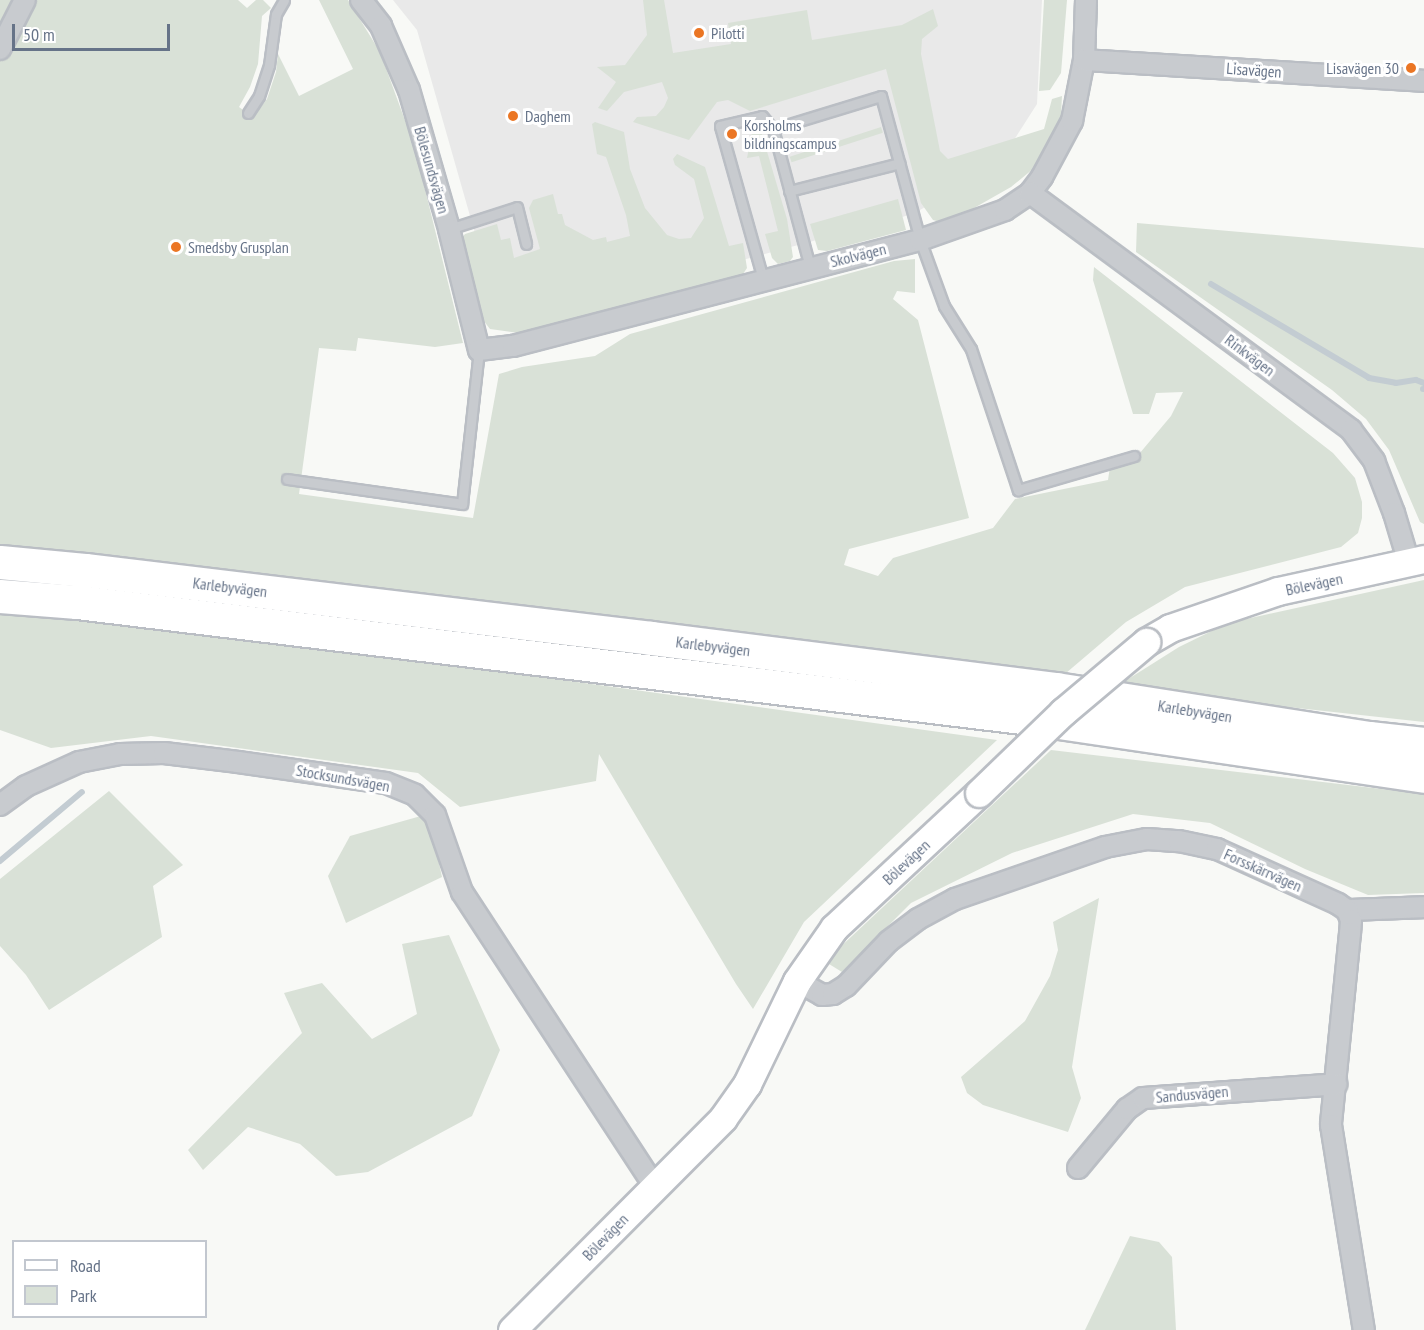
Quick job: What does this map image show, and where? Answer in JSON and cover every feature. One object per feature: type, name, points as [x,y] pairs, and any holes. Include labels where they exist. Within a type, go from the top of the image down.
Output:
[{"type":"highway","name":"Karlebyvägen","points":[[0,562],[85,570],[987,681],[1424,744]]},
{"type":"highway","name":"Karlebyvägen","points":[[0,596],[76,602],[1023,717],[1424,776]]},
{"type":"main road","name":"Bölevägen","points":[[512,1330],[729,1109],[756,1067],[797,981],[834,928],[1064,712],[1146,642],[1170,628],[1278,591],[1416,561]]},
{"type":"street","points":[[0,49],[25,0]]},
{"type":"street","name":"Bölesundsvägen","points":[[361,0],[381,26],[409,90],[449,229],[479,350]]},
{"type":"street","name":"Skolvägen","points":[[479,350],[513,346],[920,240],[1005,210],[1030,193],[1042,177],[1072,121],[1084,60],[1086,0]]},
{"type":"street","name":"Lisavägen","points":[[1084,60],[1424,81]]},
{"type":"street","name":"Rinkvägen","points":[[1030,193],[1351,430],[1374,461],[1416,561]]},
{"type":"street","name":"Stocksundsvägen","points":[[0,805],[26,786],[79,762],[131,754],[164,753],[386,783],[415,795],[435,814],[462,892],[655,1186]]},
{"type":"street","name":"Forsskärrvägen","points":[[797,981],[822,995],[833,994],[846,986],[889,941],[918,920],[955,899],[1105,847],[1147,839],[1179,841],[1217,849],[1347,910]]},
{"type":"street","points":[[1364,1330],[1331,1125],[1351,920],[1347,910],[1424,907]]},
{"type":"street","name":"Sandusvägen","points":[[1078,1168],[1127,1109],[1143,1098],[1336,1084]]},
{"type":"lane","points":[[248,113],[259,96],[269,65],[276,14],[284,0]]},
{"type":"lane","points":[[772,129],[882,96],[920,240],[944,306],[971,349],[1018,490],[1134,456]]},
{"type":"lane","points":[[764,279],[720,126],[762,116],[772,129],[810,267]]},
{"type":"lane","points":[[789,191],[900,163]]},
{"type":"lane","points":[[449,229],[517,207],[526,244]]},
{"type":"lane","points":[[287,479],[462,504],[479,350]]},
{"type":"shaded area","name":"Korsholms bildningscampus","points":[[393,0],[1042,0],[1037,104],[998,165],[913,214],[553,311],[490,286],[417,30]]},
{"type":"green space","points":[[0,0],[238,0],[247,8],[256,0],[263,0],[271,8],[262,16],[258,64],[250,87],[239,107],[253,117],[267,99],[276,72],[278,54],[299,96],[353,69],[319,0],[348,0],[380,52],[414,145],[463,343],[435,347],[358,338],[356,351],[319,348],[299,494],[473,518],[499,374],[522,367],[595,356],[630,334],[894,261],[915,259],[915,293],[897,291],[893,299],[918,320],[969,518],[849,549],[844,565],[878,576],[893,558],[993,528],[1015,499],[1108,480],[1111,460],[1134,460],[1171,416],[1183,392],[1156,393],[1149,414],[1133,414],[1093,280],[1094,267],[1333,453],[1355,478],[1362,502],[1362,518],[1358,533],[1341,547],[1185,587],[1126,622],[1059,679],[525,606],[0,545]]},
{"type":"green space","points":[[643,0],[664,0],[673,53],[731,44],[728,23],[807,10],[812,40],[902,25],[933,9],[938,26],[922,39],[921,54],[940,151],[948,159],[1044,129],[1052,99],[1062,96],[1061,115],[1045,159],[1011,187],[960,216],[940,222],[933,220],[921,203],[886,69],[750,111],[728,100],[717,102],[689,140],[633,122],[637,117],[656,116],[664,107],[668,98],[662,82],[624,92],[607,111],[598,108],[616,82],[597,67],[625,65],[647,35]]},
{"type":"green space","points":[[1044,0],[1067,0],[1061,73],[1050,90],[1039,91]]},
{"type":"green space","points":[[595,122],[624,132],[630,169],[645,208],[667,235],[679,239],[691,238],[704,218],[694,179],[675,165],[673,159],[677,154],[705,167],[729,246],[743,243],[747,268],[743,274],[691,289],[519,333],[490,329],[480,316],[460,240],[465,234],[497,224],[501,240],[510,238],[514,258],[540,249],[529,208],[533,200],[553,194],[558,214],[562,214],[565,225],[593,240],[606,237],[607,242],[630,236],[626,215],[606,157],[597,154],[592,124]]},
{"type":"green space","points":[[881,127],[883,133],[792,162],[790,157]]},
{"type":"green space","points":[[761,131],[787,219],[793,257],[790,261],[778,264],[772,258],[765,234],[778,231],[759,156],[747,158],[752,133]]},
{"type":"green space","points":[[898,199],[906,230],[827,251],[818,250],[810,224]]},
{"type":"green space","points":[[1137,223],[1424,248],[1424,524],[1420,522],[1389,450],[1366,419],[1332,390],[1136,252]]},
{"type":"green space","points":[[1424,580],[1424,722],[1114,688],[1179,647],[1228,623]]},
{"type":"green space","points":[[0,612],[338,649],[997,740],[804,922],[753,1009],[599,754],[596,781],[460,807],[418,773],[151,736],[51,748],[0,730]]},
{"type":"green space","points":[[1051,750],[1424,794],[1424,893],[1368,895],[1305,869],[1210,823],[1133,814],[1012,853],[911,903],[842,972],[829,964],[836,951]]},
{"type":"green space","points":[[109,791],[183,865],[153,886],[162,937],[49,1010],[26,975],[0,946],[0,879]]},
{"type":"green space","points":[[428,814],[442,877],[346,923],[328,876],[350,836]]},
{"type":"green space","points":[[1099,898],[1072,1067],[1081,1098],[1068,1132],[983,1105],[967,1093],[961,1077],[1025,1021],[1050,976],[1058,950],[1053,922]]},
{"type":"green space","points":[[449,935],[500,1050],[472,1116],[368,1172],[336,1176],[300,1144],[248,1127],[203,1170],[188,1150],[302,1033],[284,993],[322,983],[372,1039],[417,1014],[402,944]]},
{"type":"green space","points":[[1130,1236],[1159,1242],[1172,1257],[1176,1330],[1085,1330]]},
{"type":"waterway","points":[[1211,284],[1369,378],[1396,383],[1416,380],[1424,383]]},
{"type":"waterway","points":[[0,861],[82,792]]},
{"type":"place","name":"Pilotti","points":[[699,33]]},
{"type":"place","name":"Lisavägen 30","points":[[1411,68]]},
{"type":"place","name":"Daghem","points":[[513,116]]},
{"type":"place","name":"Korsholms bildningscampus","points":[[732,134]]},
{"type":"place","name":"Smedsby Grusplan","points":[[176,247]]}]
